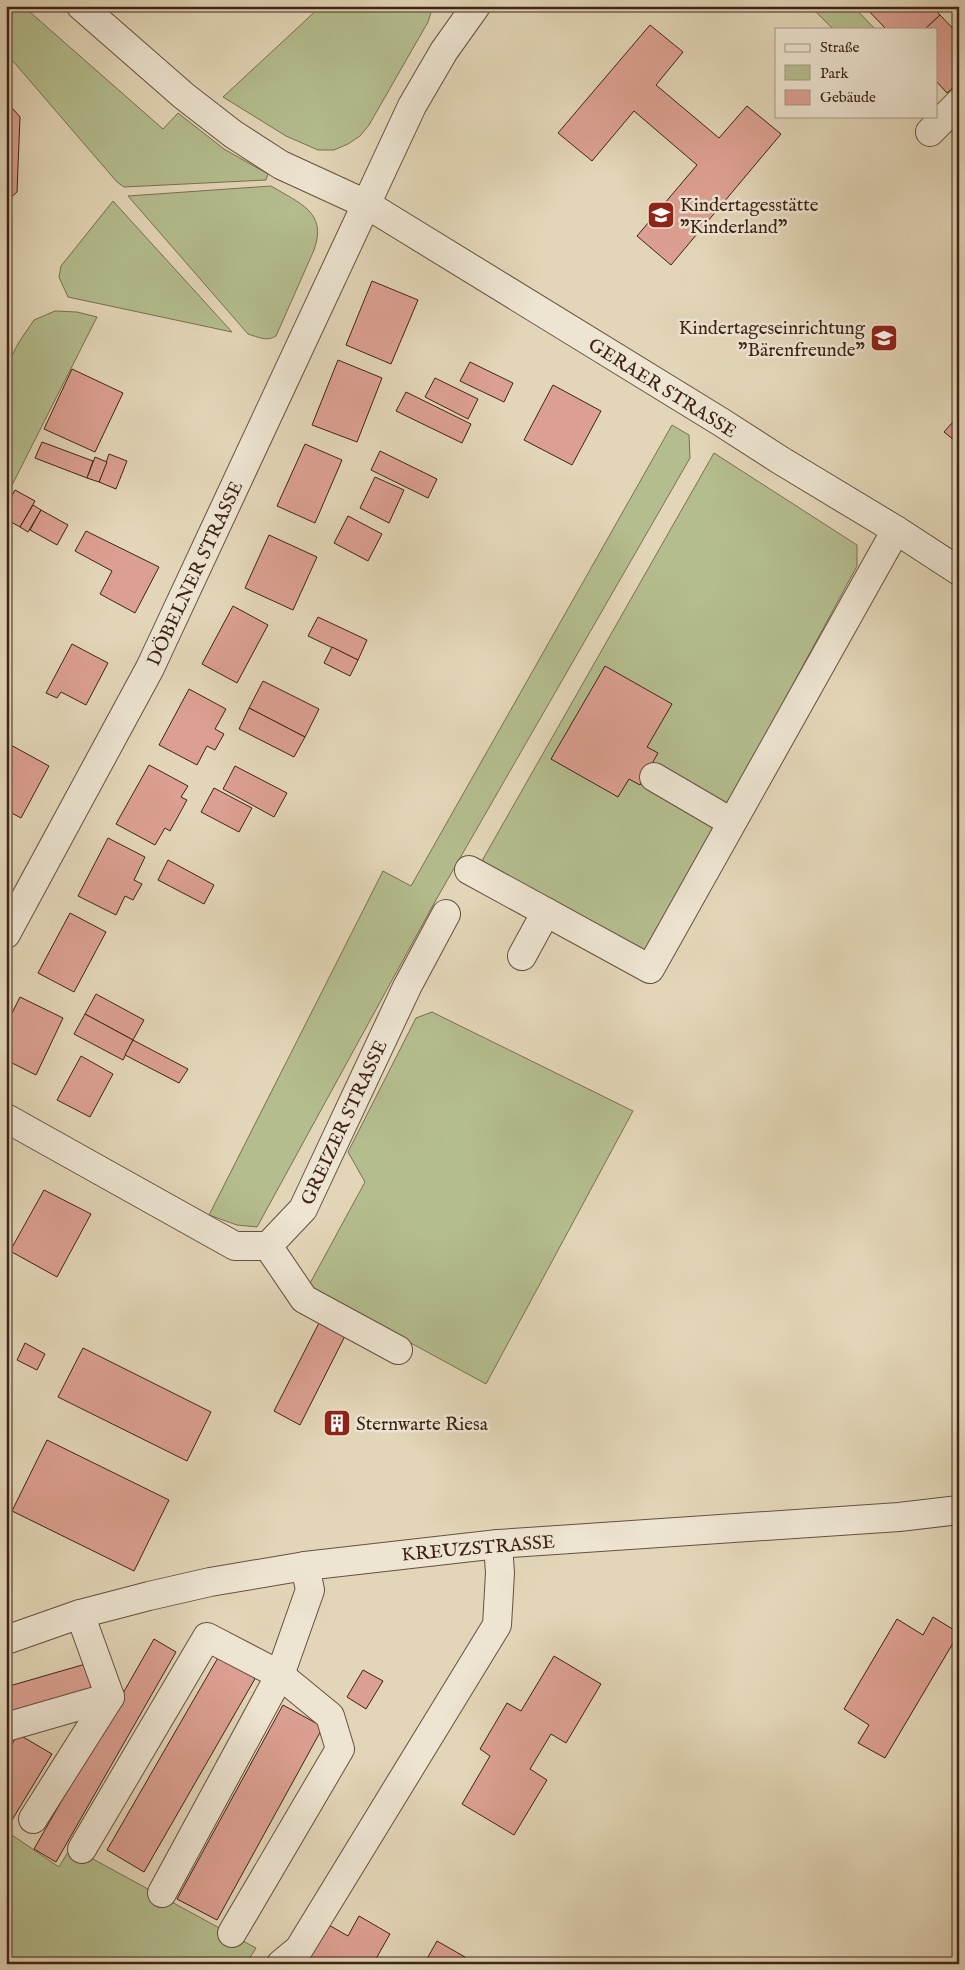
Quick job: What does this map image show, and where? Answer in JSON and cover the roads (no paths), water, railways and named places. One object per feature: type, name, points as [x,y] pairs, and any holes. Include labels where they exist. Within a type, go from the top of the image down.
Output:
[{"type":"street","name":"GERAER STRASSE","points":[[81,6],[184,96],[234,134],[281,165],[366,204],[896,530],[959,571]]},
{"type":"street","name":"DÖBELNER STRASSE","points":[[6,934],[150,668],[412,106],[444,52],[476,6]]},
{"type":"street","points":[[930,132],[959,103]]},
{"type":"street","points":[[469,870],[650,969],[896,530]]},
{"type":"street","points":[[654,777],[731,822]]},
{"type":"street","points":[[522,956],[546,912]]},
{"type":"street","name":"GREIZER STRASSE","points":[[268,1246],[303,1209],[407,986],[446,914]]},
{"type":"street","points":[[6,1118],[235,1246],[268,1246],[304,1298],[398,1350]]},
{"type":"street","name":"KREUZSTRASSE","points":[[6,1640],[80,1614],[210,1582],[305,1566],[498,1544],[899,1517],[959,1510]]},
{"type":"street","points":[[281,1964],[299,1949],[497,1625],[500,1573],[498,1544]]},
{"type":"street","points":[[162,1893],[280,1675],[310,1590],[305,1566]]},
{"type":"street","points":[[80,1614],[110,1697]]},
{"type":"street","points":[[82,1849],[207,1638],[280,1675],[330,1716],[340,1749],[232,1933]]},
{"type":"street","points":[[6,1727],[110,1697]]},
{"type":"street","points":[[33,1819],[110,1697]]},
{"type":"place","name":"Kindertagesstätte \"Kinderland\"","points":[[661,215]]},
{"type":"place","name":"Kindertageseinrichtung \"Bärenfreunde\"","points":[[884,338]]},
{"type":"place","name":"Sternwarte Riesa","points":[[337,1423]]}]
